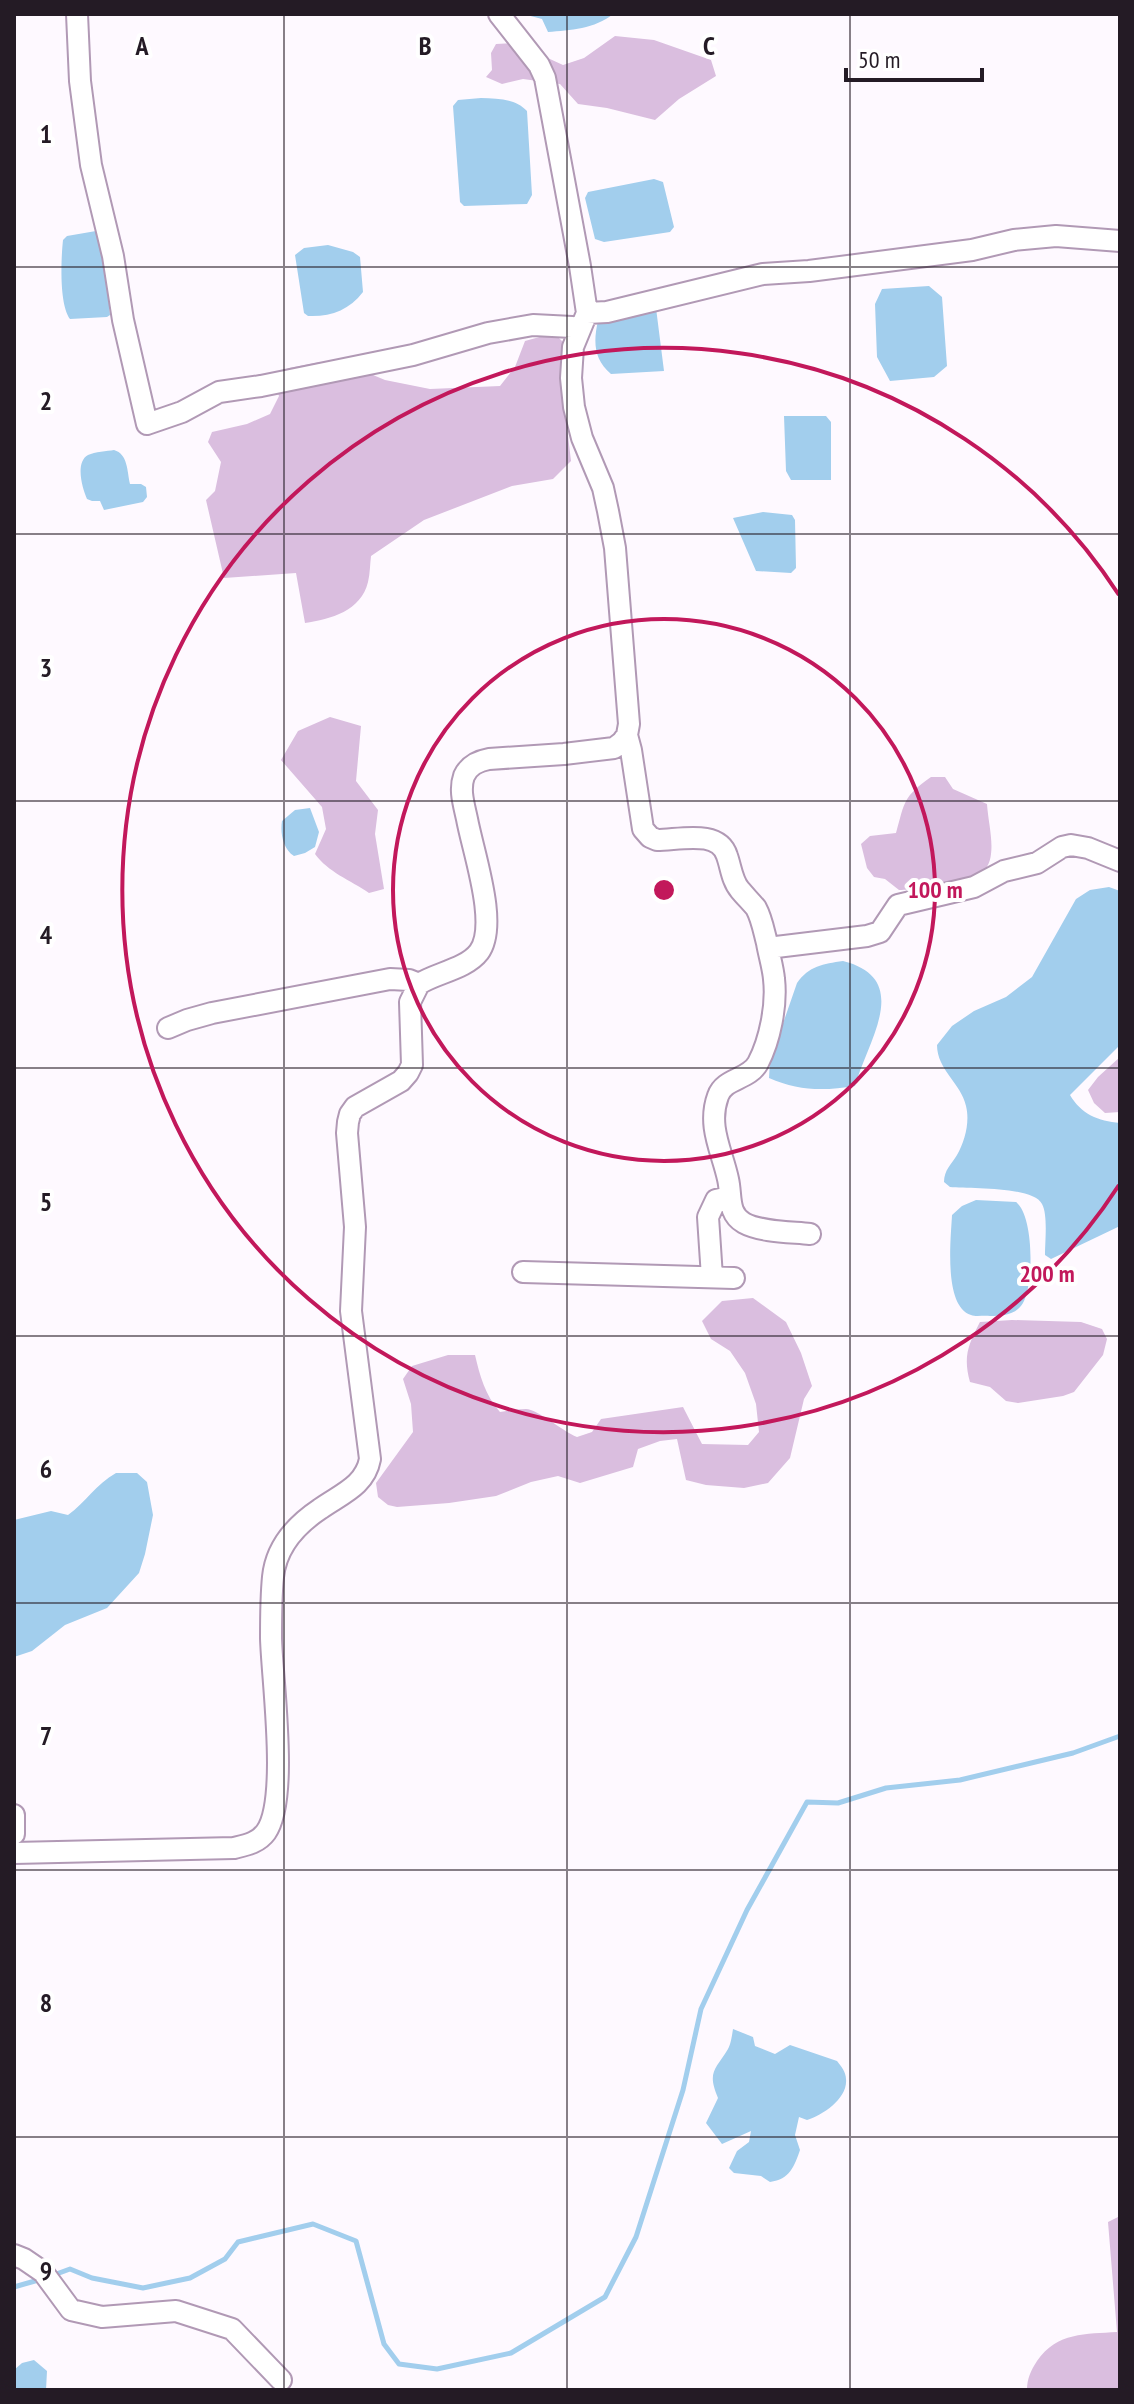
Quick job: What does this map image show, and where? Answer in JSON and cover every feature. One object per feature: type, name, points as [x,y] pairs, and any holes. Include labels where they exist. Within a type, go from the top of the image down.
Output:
[{"type":"street","points":[[77,14],[80,81],[91,165],[147,424],[182,412],[219,392],[413,355],[488,333],[533,325],[572,327],[607,312],[763,274],[879,262],[1042,238],[1120,241]]},
{"type":"street","points":[[14,1853],[234,1848],[259,1840],[271,1823],[277,1762],[277,1712],[271,1641],[276,1559],[294,1531],[364,1478],[370,1459],[351,1311],[355,1227],[347,1133],[350,1114],[362,1101],[393,1087],[408,1073],[412,1065],[410,1002],[419,984],[474,958],[486,941],[487,916],[462,796],[465,775],[470,767],[489,759],[614,748],[627,735],[629,695],[613,536],[603,488],[582,438],[571,378],[573,347],[583,322],[580,266],[545,78],[539,65],[499,14]]},
{"type":"street","points":[[627,735],[643,829],[657,840],[703,838],[720,843],[725,848],[736,886],[757,910],[768,948],[775,980],[768,1035],[758,1064],[749,1074],[725,1085],[718,1094],[714,1117],[715,1137],[729,1180],[732,1210],[744,1223],[810,1234]]},
{"type":"street","points":[[768,948],[880,932],[898,905],[974,887],[1004,871],[1037,863],[1062,847],[1088,848],[1120,861]]},
{"type":"street","points":[[168,1028],[212,1013],[390,979],[419,984]]},
{"type":"street","points":[[712,1277],[708,1217],[716,1200],[729,1197]]},
{"type":"street","points":[[523,1272],[734,1278]]},
{"type":"street","points":[[14,1815],[14,1834]]},
{"type":"street","points":[[14,2255],[43,2272],[71,2310],[102,2317],[176,2311],[232,2329],[281,2380]]},
{"type":"shaded area","points":[[615,36],[654,40],[711,60],[716,76],[679,99],[655,120],[578,104],[560,84],[523,79],[502,84],[486,77],[492,70],[491,53],[496,44],[515,43],[563,65],[584,58]]},
{"type":"shaded area","points":[[554,333],[568,347],[564,402],[571,461],[553,479],[512,486],[424,520],[371,556],[368,582],[359,600],[344,612],[325,619],[305,623],[296,573],[224,578],[206,500],[215,491],[221,462],[208,442],[212,432],[247,424],[270,414],[279,396],[271,376],[289,368],[320,362],[430,389],[500,386],[515,367],[525,341]]},
{"type":"shaded area","points":[[330,717],[361,726],[356,781],[378,810],[375,834],[384,889],[369,893],[333,871],[315,854],[326,829],[322,807],[281,760],[298,731]]},
{"type":"shaded area","points":[[931,777],[945,777],[953,789],[987,804],[991,854],[987,866],[979,875],[967,881],[939,888],[899,890],[885,879],[874,877],[867,868],[861,844],[870,836],[896,833],[906,800]]},
{"type":"shaded area","points":[[1120,1057],[1120,1112],[1105,1113],[1094,1103],[1088,1090]]},
{"type":"shaded area","points":[[753,1298],[786,1322],[812,1386],[804,1399],[790,1458],[768,1483],[744,1488],[686,1480],[677,1439],[638,1449],[633,1467],[580,1483],[558,1476],[531,1482],[496,1496],[397,1507],[388,1505],[378,1497],[376,1483],[413,1432],[411,1404],[403,1379],[412,1366],[448,1355],[475,1355],[487,1392],[500,1412],[531,1410],[577,1437],[592,1432],[601,1419],[683,1407],[702,1444],[748,1445],[759,1432],[756,1404],[745,1373],[730,1351],[711,1339],[702,1321],[722,1301]]},
{"type":"shaded area","points":[[980,1322],[1081,1322],[1102,1329],[1107,1339],[1103,1355],[1074,1392],[1018,1403],[1006,1401],[990,1387],[970,1382],[967,1358]]},
{"type":"shaded area","points":[[1120,2216],[1120,2390],[1027,2390],[1035,2364],[1054,2345],[1073,2336],[1117,2332],[1108,2222]]},
{"type":"water","points":[[523,14],[613,14],[590,26],[548,32],[542,19]]},
{"type":"water","points":[[481,98],[512,101],[527,111],[532,195],[527,204],[464,206],[460,202],[453,106],[458,100]]},
{"type":"water","points":[[654,179],[663,182],[674,227],[670,232],[604,242],[595,239],[585,198],[588,192]]},
{"type":"water","points":[[99,233],[107,281],[110,315],[70,319],[62,292],[63,240],[67,236]]},
{"type":"water","points":[[328,245],[360,257],[363,292],[339,311],[308,316],[304,313],[295,255],[304,248]]},
{"type":"water","points":[[929,286],[942,297],[947,366],[934,377],[890,381],[877,357],[875,304],[882,289]]},
{"type":"water","points":[[656,308],[664,371],[611,374],[601,363],[596,350],[598,321]]},
{"type":"water","points":[[784,416],[826,416],[831,422],[831,480],[791,480],[786,471]]},
{"type":"water","points":[[114,450],[124,459],[130,484],[146,487],[147,497],[143,502],[104,510],[100,501],[87,499],[82,482],[82,463],[88,455]]},
{"type":"water","points":[[763,512],[792,515],[795,520],[796,568],[791,573],[756,571],[733,518]]},
{"type":"water","points":[[310,808],[319,832],[315,847],[294,856],[283,840],[282,821],[295,810]]},
{"type":"water","points":[[1109,887],[1120,891],[1120,1045],[1070,1095],[1079,1107],[1091,1115],[1120,1123],[1120,1226],[1051,1259],[1045,1255],[1044,1209],[1036,1198],[1014,1191],[950,1187],[944,1182],[964,1138],[967,1112],[959,1090],[941,1062],[937,1045],[952,1026],[974,1011],[1006,997],[1032,977],[1076,899],[1090,890]]},
{"type":"water","points":[[843,961],[864,970],[877,982],[881,997],[875,1032],[855,1086],[811,1089],[769,1078],[770,1061],[797,983],[817,967]]},
{"type":"water","points":[[976,1200],[1016,1202],[1026,1221],[1030,1251],[1027,1294],[1017,1310],[1008,1314],[971,1315],[962,1309],[952,1285],[952,1215]]},
{"type":"water","points":[[116,1473],[137,1473],[147,1482],[153,1515],[139,1573],[107,1608],[65,1625],[32,1651],[14,1657],[14,1520],[51,1511],[68,1515]]},
{"type":"water","points":[[733,2029],[753,2037],[755,2046],[775,2054],[790,2045],[837,2061],[845,2074],[846,2086],[833,2105],[807,2120],[799,2117],[795,2135],[800,2150],[796,2162],[782,2178],[770,2182],[761,2176],[734,2173],[729,2168],[737,2151],[749,2142],[751,2131],[722,2144],[706,2123],[718,2098],[713,2082],[714,2072],[729,2047]]},
{"type":"water","points":[[34,2360],[47,2371],[46,2390],[14,2390],[14,2370],[22,2363]]},
{"type":"waterway","points":[[51,2276],[70,2269],[92,2278],[143,2288],[190,2278],[225,2259],[238,2242],[313,2224],[356,2241],[384,2344],[399,2364],[437,2369],[511,2353],[605,2297],[636,2237],[683,2090],[701,2009],[747,1910],[807,1802],[838,1803],[886,1788],[960,1780],[1073,1753],[1120,1736]]},
{"type":"waterway","points":[[14,2287],[42,2279]]}]
